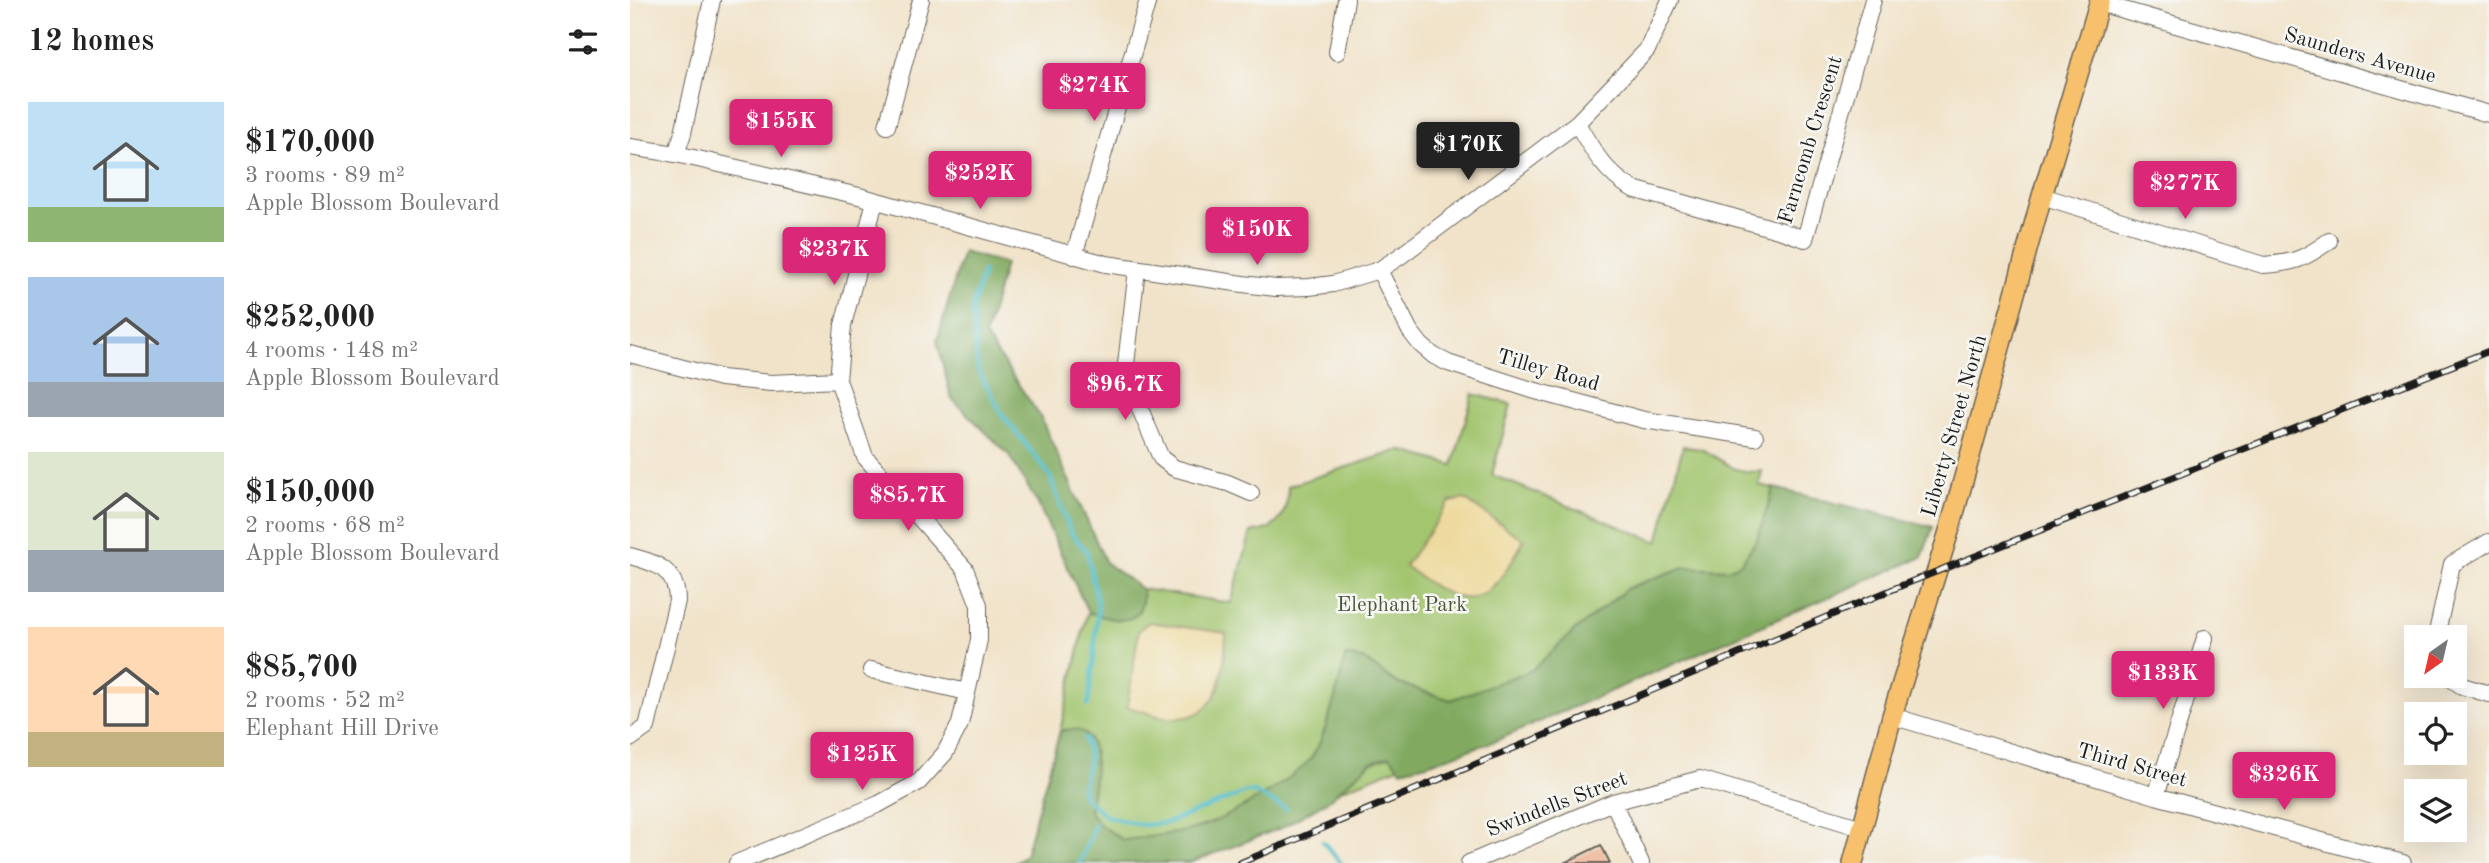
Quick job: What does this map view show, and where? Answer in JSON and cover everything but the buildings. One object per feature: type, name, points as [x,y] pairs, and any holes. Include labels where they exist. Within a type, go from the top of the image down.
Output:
[{"type":"main road","name":"Liberty Street North","points":[[1853,863],[1892,716],[1950,528],[2099,2]]},
{"type":"street","points":[[676,154],[712,0]]},
{"type":"street","points":[[887,126],[921,0]]},
{"type":"street","points":[[1074,256],[1148,0]]},
{"type":"street","points":[[1337,52],[1346,0]]},
{"type":"street","points":[[630,147],[676,154],[875,201],[1074,256],[1137,269],[1276,288],[1309,288],[1333,284],[1379,270],[1577,123],[1647,50],[1670,0]]},
{"type":"street","name":"Farncomb Crescent","points":[[1577,123],[1607,169],[1618,181],[1633,190],[1805,239],[1874,0]]},
{"type":"street","name":"Saunders Avenue","points":[[2099,2],[2489,114]]},
{"type":"street","points":[[2042,196],[2263,265],[2287,264],[2306,257],[2329,241]]},
{"type":"street","points":[[737,863],[879,804],[919,782],[945,753],[960,724],[979,639],[979,606],[965,569],[865,457],[838,380],[843,325],[875,201]]},
{"type":"street","points":[[1137,269],[1126,364],[1128,381],[1161,458],[1174,468],[1228,483],[1251,493]]},
{"type":"street","name":"Tilley Road","points":[[1379,270],[1410,331],[1427,351],[1448,363],[1532,390],[1644,420],[1755,437]]},
{"type":"street","points":[[630,354],[733,379],[771,383],[838,380]]},
{"type":"street","points":[[2439,625],[2452,564],[2489,542]]},
{"type":"street","points":[[630,556],[655,563],[673,579],[677,590],[677,601],[647,727],[630,739]]},
{"type":"street","points":[[2156,796],[2205,638]]},
{"type":"street","points":[[871,670],[967,692]]},
{"type":"street","points":[[2468,688],[2489,694]]},
{"type":"street","name":"Third Street","points":[[1892,716],[2156,796],[2403,863]]},
{"type":"street","name":"Swindells Street","points":[[1469,863],[1613,802],[1700,779],[1862,828]]},
{"type":"street","points":[[1613,802],[1641,863]]},
{"type":"green space","points":[[963,252],[1005,264],[985,336],[1040,416],[1106,563],[1142,589],[1142,602],[1134,616],[1118,620],[1088,612],[1038,504],[1009,455],[951,398],[937,341]]},
{"type":"green space","name":"Elephant Park","points":[[1473,394],[1511,404],[1492,475],[1658,542],[1683,446],[1704,450],[1735,469],[1762,471],[1759,485],[1933,527],[1922,557],[1159,863],[1023,863],[1060,731],[1087,614],[1142,589],[1231,603],[1251,532],[1269,528],[1280,519],[1286,504],[1288,486],[1400,450],[1453,465]]},
{"type":"green space","points":[[1774,488],[1933,527],[1922,557],[1495,741],[1401,770],[1390,756],[1370,763],[1329,800],[1281,828],[1190,863],[1013,863],[1025,855],[1060,731],[1075,729],[1085,734],[1092,744],[1095,771],[1089,810],[1099,824],[1123,840],[1203,826],[1229,815],[1261,796],[1303,767],[1311,758],[1336,694],[1345,656],[1363,659],[1397,683],[1451,700],[1532,670],[1573,632],[1628,588],[1684,567],[1728,569],[1741,563],[1757,539]]},
{"type":"sand","points":[[1464,499],[1524,540],[1498,580],[1487,592],[1474,598],[1461,598],[1445,592],[1405,566],[1450,502]]},
{"type":"sand","points":[[1149,622],[1226,633],[1224,663],[1217,691],[1201,711],[1188,717],[1170,718],[1127,707],[1139,630]]},
{"type":"waterway","points":[[983,272],[972,309],[978,370],[1002,414],[1049,474],[1071,533],[1087,552],[1098,606],[1088,705]]},
{"type":"waterway","points":[[1085,738],[1089,759],[1082,788],[1084,797],[1106,816],[1142,825],[1167,823],[1246,792],[1254,792],[1286,809]]},
{"type":"waterway","points":[[1080,863],[1095,824]]},
{"type":"waterway","points":[[1323,842],[1341,863]]},
{"type":"railway","points":[[1240,863],[1903,585],[2489,351]]}]
